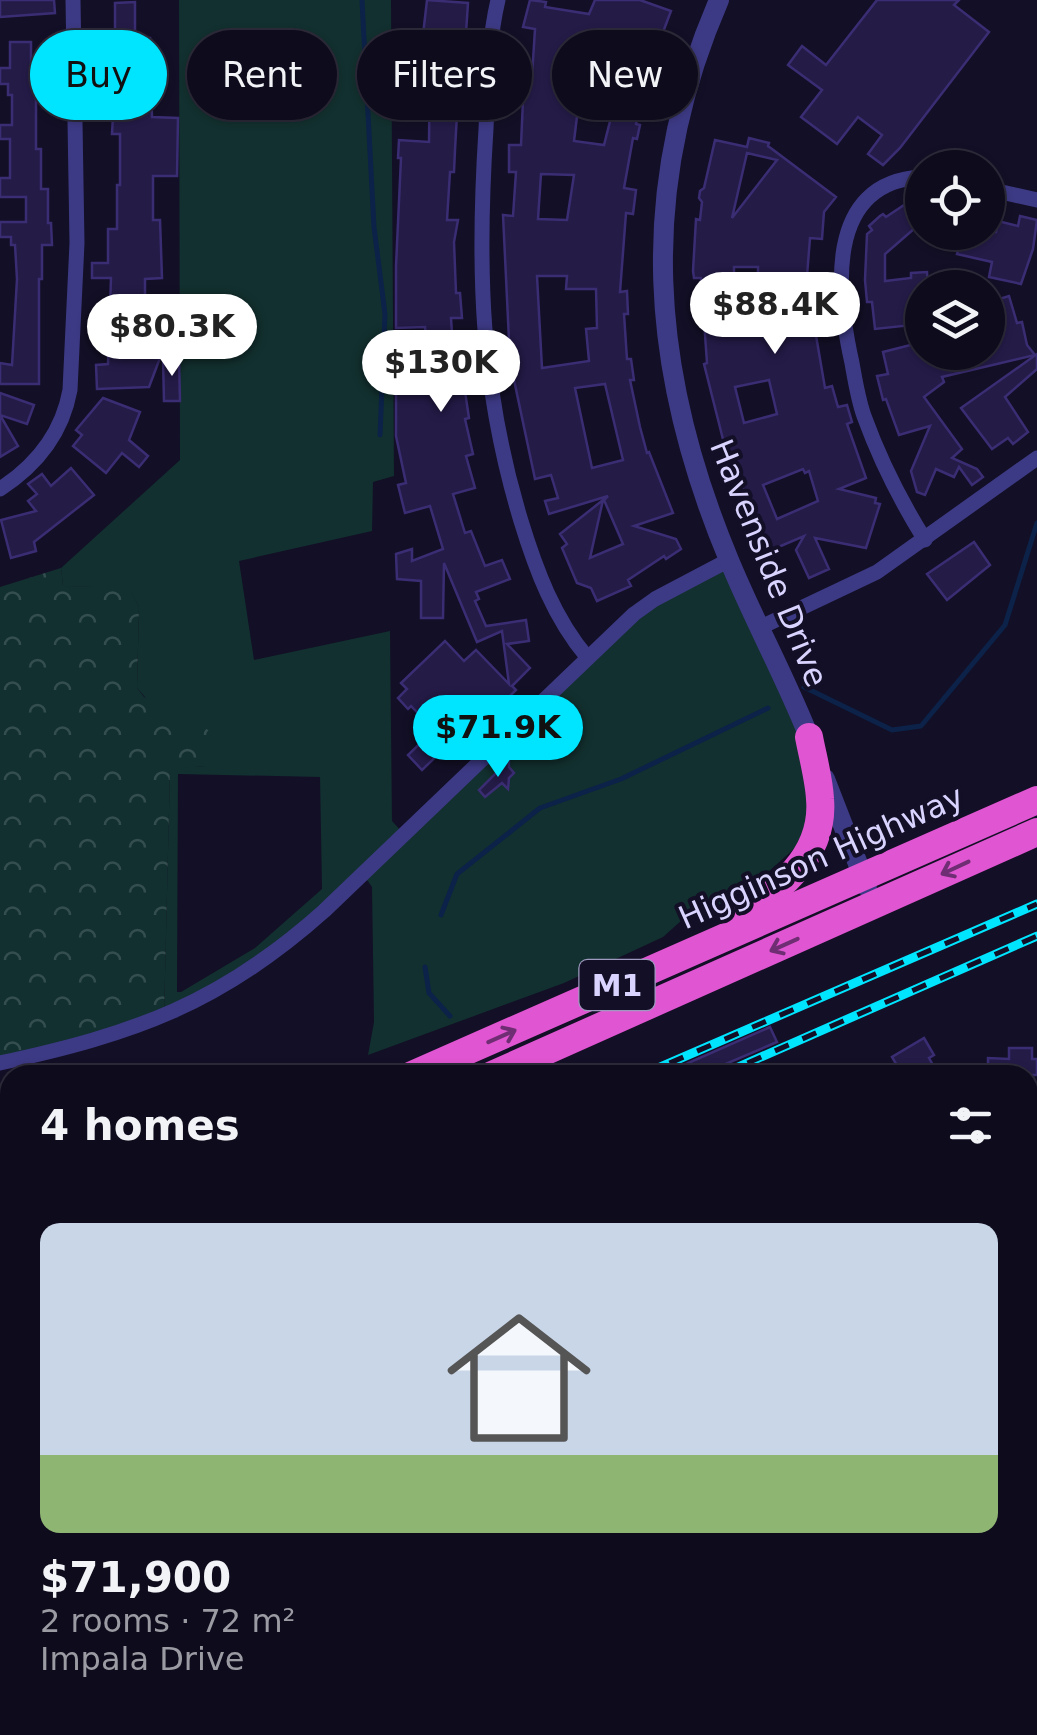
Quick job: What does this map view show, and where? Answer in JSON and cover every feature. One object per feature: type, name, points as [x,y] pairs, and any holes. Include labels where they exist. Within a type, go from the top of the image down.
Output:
[{"type":"highway","points":[[666,963],[768,898],[807,856],[820,812],[809,737]]},
{"type":"highway","name":"Higginson Highway","points":[[435,1065],[1037,800]]},
{"type":"highway","name":"Higginson Highway","points":[[514,1065],[1037,832]]},
{"type":"street","points":[[0,489],[42,454],[66,414],[70,390],[77,243],[73,0]]},
{"type":"street","points":[[498,0],[491,38],[481,206],[483,326],[489,388],[510,484],[532,556],[552,604],[587,658]]},
{"type":"street","name":"Havenside Drive","points":[[719,0],[679,118],[665,206],[662,270],[675,397],[697,474],[729,560],[809,737],[873,905]]},
{"type":"street","points":[[905,179],[887,186],[861,209],[842,244],[840,268],[845,332],[862,410],[892,484],[924,540]]},
{"type":"street","points":[[1005,193],[1037,200]]},
{"type":"street","points":[[759,628],[878,572],[1037,458]]},
{"type":"street","points":[[0,1063],[83,1046],[152,1023],[249,972],[324,911],[587,658],[655,599],[729,560]]},
{"type":"green space","points":[[179,0],[391,0],[391,30],[357,30],[357,120],[392,120],[394,476],[373,482],[372,531],[239,561],[254,660],[390,631],[392,821],[403,833],[634,614],[729,560],[807,736],[815,830],[756,883],[715,907],[682,920],[663,937],[564,983],[368,1055],[374,1022],[372,887],[362,873],[294,938],[164,1017],[170,768],[206,766],[137,688],[139,607],[129,588],[63,586],[61,568],[180,460]],"holes":[[[178,774],[320,777],[322,889],[255,948],[177,992]]]},
{"type":"green space","points":[[61,568],[63,586],[129,587],[139,607],[137,688],[144,697],[212,732],[220,749],[217,758],[206,766],[170,769],[164,1017],[0,1063],[0,587]]},
{"type":"building","points":[[0,0],[54,0],[55,13],[0,17]]},
{"type":"building","points":[[427,0],[468,3],[466,30],[424,30]]},
{"type":"building","points":[[530,0],[546,2],[545,7],[589,14],[595,0],[640,0],[671,11],[664,30],[552,30],[552,120],[577,120],[574,141],[604,145],[610,120],[637,120],[640,125],[637,139],[633,138],[624,188],[636,190],[633,214],[626,213],[620,292],[627,291],[627,359],[631,359],[634,380],[630,380],[640,427],[673,513],[634,526],[676,539],[681,549],[628,580],[631,586],[597,601],[591,588],[577,583],[562,548],[567,544],[560,534],[603,500],[590,558],[623,544],[604,500],[608,496],[549,514],[545,501],[558,498],[551,475],[535,479],[510,361],[503,215],[513,216],[516,172],[509,172],[509,145],[521,145],[522,120],[532,120],[535,29],[523,27]],"holes":[[[541,174],[574,175],[567,220],[538,219]],[[537,276],[567,276],[566,289],[596,289],[597,328],[586,329],[589,361],[542,368]],[[605,384],[623,460],[592,468],[575,388]]]},
{"type":"building","points":[[877,0],[959,0],[954,5],[989,32],[883,165],[868,154],[882,135],[858,117],[837,144],[801,117],[822,90],[788,65],[802,46],[826,65]]},
{"type":"building","points":[[135,2],[135,30],[115,30],[115,3]]},
{"type":"building","points":[[10,42],[30,42],[30,120],[36,120],[41,189],[48,189],[52,245],[42,245],[39,384],[0,384],[0,363],[12,365],[17,279],[15,245],[11,245],[11,237],[0,237],[0,222],[26,222],[26,197],[0,197],[0,178],[10,178],[10,139],[0,139],[0,125],[12,125],[12,95],[8,95],[8,84],[0,84],[0,68],[10,68]]},
{"type":"building","points":[[178,118],[177,176],[153,176],[153,220],[160,220],[162,278],[145,279],[145,322],[154,322],[155,358],[160,358],[149,387],[97,389],[96,365],[108,364],[111,278],[92,278],[92,263],[108,263],[108,229],[117,229],[120,134],[112,134],[113,120]]},
{"type":"building","points":[[429,120],[457,120],[447,220],[458,220],[454,242],[456,293],[460,293],[462,318],[451,318],[454,364],[473,361],[474,376],[463,378],[469,418],[465,419],[473,454],[466,456],[475,488],[453,494],[465,533],[471,531],[485,566],[502,560],[510,579],[476,592],[479,599],[475,601],[486,626],[526,620],[529,641],[507,644],[530,668],[512,686],[516,690],[478,727],[458,745],[453,740],[422,770],[408,755],[434,730],[398,698],[407,689],[401,683],[445,641],[464,661],[476,650],[509,684],[502,631],[477,642],[444,563],[443,618],[421,618],[421,581],[397,579],[396,554],[412,549],[412,561],[443,549],[430,506],[405,513],[398,485],[406,483],[396,436],[396,372],[428,368],[425,327],[396,328],[399,140],[429,142]]},
{"type":"building","points":[[749,138],[769,143],[836,197],[824,212],[822,239],[810,238],[807,276],[758,276],[758,267],[734,267],[734,276],[722,277],[723,301],[730,304],[819,297],[821,317],[813,318],[825,388],[832,386],[838,407],[847,405],[852,422],[847,424],[866,478],[839,489],[876,498],[875,503],[880,504],[866,548],[815,538],[829,569],[809,578],[796,550],[804,536],[769,551],[741,485],[735,487],[704,364],[707,363],[701,278],[694,278],[693,271],[700,191],[715,140],[747,147]],"holes":[[[747,153],[777,160],[732,218]],[[769,380],[777,414],[744,423],[735,387]],[[803,469],[805,473],[809,471],[818,501],[777,519],[763,485]]]},
{"type":"building","points":[[905,204],[905,237],[885,254],[885,281],[905,279],[905,326],[875,329],[865,280],[867,234],[872,230],[869,226],[883,214],[886,217]]},
{"type":"building","points":[[1020,216],[1037,220],[1033,249],[1021,284],[1005,280],[1005,270],[990,270],[992,262],[957,254],[958,250],[1005,250],[1005,223],[1018,226]]},
{"type":"building","points":[[1009,296],[1017,323],[1022,322],[1027,345],[1035,355],[1005,362],[1005,297]]},
{"type":"building","points":[[905,346],[905,370],[972,370],[942,377],[944,382],[924,397],[962,449],[952,458],[977,469],[983,477],[972,485],[959,467],[954,477],[936,469],[925,495],[917,492],[911,471],[930,426],[899,435],[877,376],[888,374],[883,352]]},
{"type":"building","points":[[1037,354],[1037,369],[1005,397],[1028,432],[1013,444],[1008,438],[992,449],[961,408]]},
{"type":"building","points":[[163,358],[179,358],[180,401],[164,401]]},
{"type":"building","points":[[0,393],[34,405],[27,424],[0,415]]},
{"type":"building","points":[[103,398],[140,412],[129,440],[148,456],[139,467],[122,453],[106,473],[73,446],[82,435],[76,430]]},
{"type":"building","points":[[0,415],[18,446],[0,457]]},
{"type":"building","points":[[71,468],[94,495],[34,542],[36,551],[11,558],[1,520],[36,511],[28,501],[37,494],[28,484],[42,474],[51,486]]},
{"type":"building","points":[[974,542],[990,565],[947,600],[927,574]]},
{"type":"building","points":[[509,760],[514,773],[508,789],[502,783],[485,797],[479,790]]},
{"type":"building","points":[[770,1027],[777,1042],[723,1065],[684,1065]]},
{"type":"building","points":[[924,1038],[934,1055],[929,1058],[933,1065],[897,1065],[892,1057]]},
{"type":"building","points":[[1009,1048],[1032,1048],[1032,1059],[1037,1059],[1037,1065],[988,1065],[988,1058],[1009,1059]]},
{"type":"waterway","points":[[362,0],[374,227],[385,314],[380,435]]},
{"type":"waterway","points":[[804,687],[892,730],[921,726],[1005,625],[1037,523]]},
{"type":"waterway","points":[[441,915],[457,874],[540,808],[621,779],[768,708]]},
{"type":"waterway","points":[[425,967],[429,993],[450,1016]]},
{"type":"railway","points":[[665,1065],[1037,904]]},
{"type":"railway","points":[[743,1065],[1037,936]]}]
